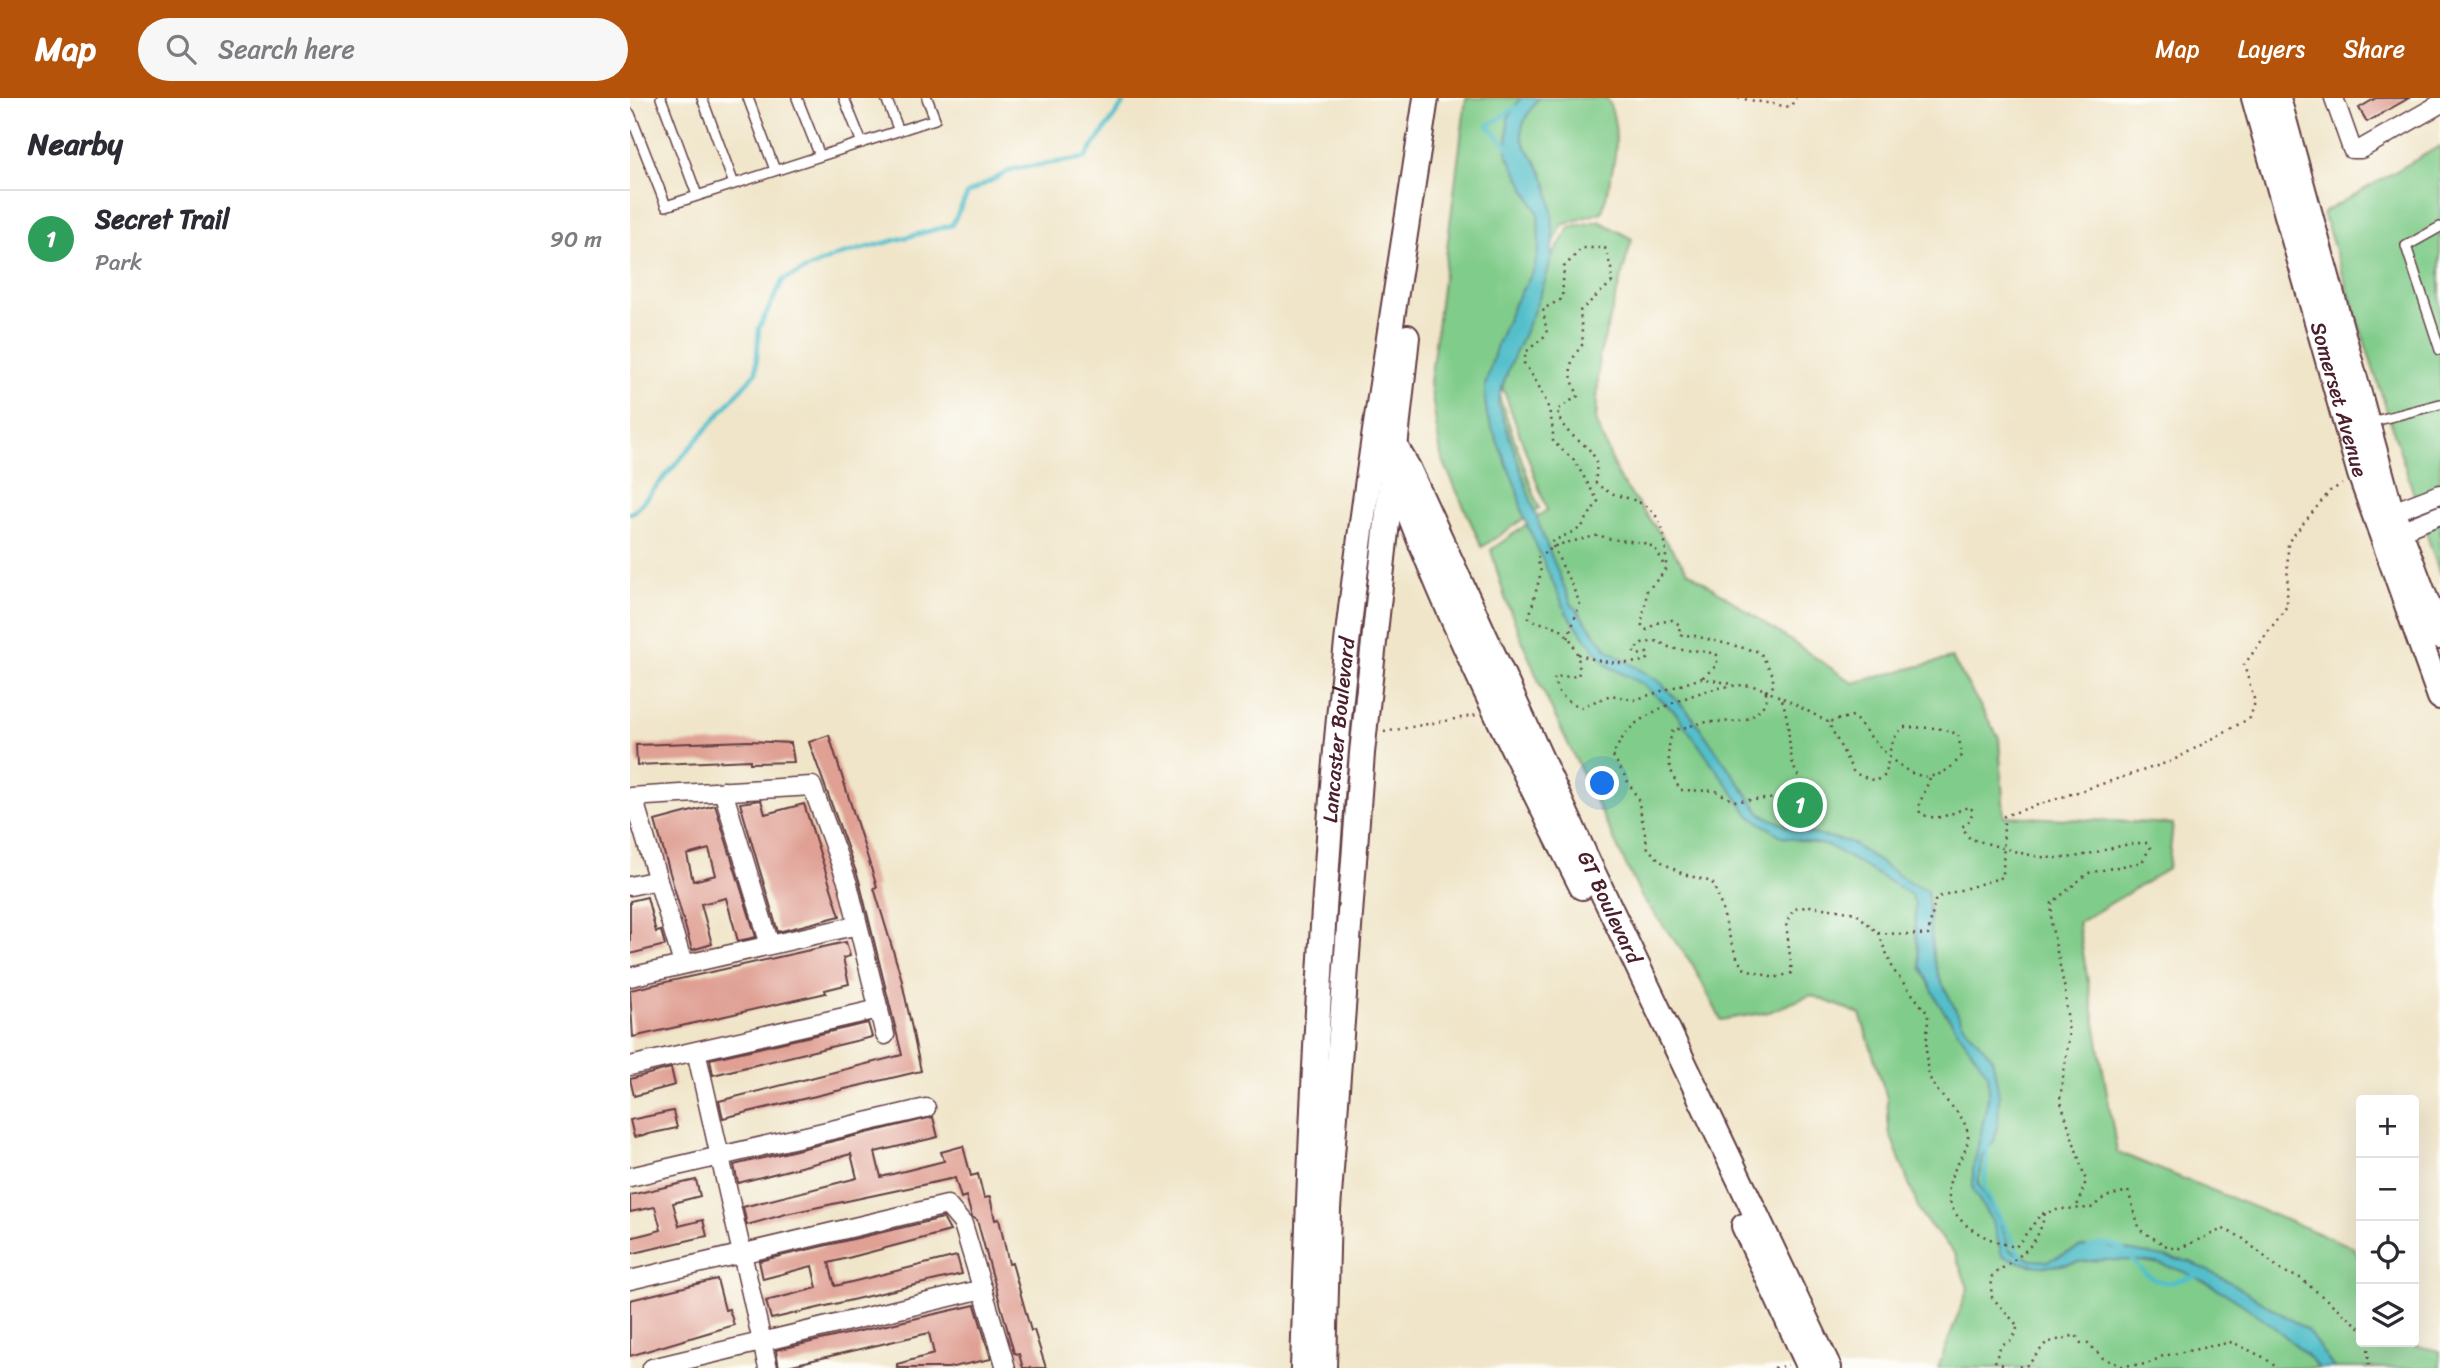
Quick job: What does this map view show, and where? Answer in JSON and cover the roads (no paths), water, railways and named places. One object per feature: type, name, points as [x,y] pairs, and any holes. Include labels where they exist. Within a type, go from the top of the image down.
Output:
[{"type":"street","name":"Lancaster Boulevard","points":[[1324,1368],[1328,1209],[1362,753],[1393,470],[1382,437],[1426,98]]},
{"type":"street","name":"Lancaster Boulevard","points":[[1303,1368],[1309,1195],[1332,797],[1352,605],[1443,98]]},
{"type":"street","name":"Somerset Avenue","points":[[2254,98],[2357,427],[2440,637]]},
{"type":"street","name":"Somerset Avenue","points":[[2278,98],[2357,427],[2360,474],[2440,697]]},
{"type":"street","points":[[2334,98],[2352,149],[2361,149],[2440,104]]},
{"type":"street","name":"GT Boulevard","points":[[1382,437],[1408,468],[1588,862],[1829,1368]]},
{"type":"street","name":"GT Boulevard","points":[[1393,470],[1415,532],[1500,724],[1609,940],[1810,1368]]},
{"type":"street","points":[[2396,522],[2440,494]]},
{"type":"street","points":[[2396,522],[2440,515]]},
{"type":"street","points":[[683,964],[631,797],[813,786],[848,884],[885,1035]]},
{"type":"street","points":[[723,791],[770,945]]},
{"type":"street","points":[[630,886],[658,880]]},
{"type":"street","points":[[630,976],[858,925]]},
{"type":"street","points":[[630,1066],[878,1009]]},
{"type":"street","points":[[696,1051],[768,1368]]},
{"type":"street","points":[[630,1177],[926,1108]]},
{"type":"street","points":[[630,1280],[947,1205],[963,1224],[1006,1368]]},
{"type":"street","points":[[652,1368],[983,1289]]},
{"type":"lane","points":[[661,98],[698,195]]},
{"type":"lane","points":[[702,98],[734,184]]},
{"type":"lane","points":[[748,98],[775,170]]},
{"type":"lane","points":[[797,98],[820,156]]},
{"type":"lane","points":[[844,98],[862,143]]},
{"type":"lane","points":[[886,98],[899,131]]},
{"type":"lane","points":[[630,114],[666,206],[935,119],[926,98]]},
{"type":"lane","points":[[2440,228],[2406,246],[2440,350]]},
{"type":"lane","points":[[2357,427],[2384,416],[2440,404]]},
{"type":"water","points":[[1520,98],[1539,98],[1528,113],[1522,135],[1548,188],[1553,230],[1552,252],[1540,296],[1512,360],[1498,403],[1543,536],[1571,603],[1608,650],[1660,682],[1691,715],[1761,814],[1795,830],[1850,842],[1909,882],[1927,890],[1933,956],[1939,977],[1963,1024],[1992,1057],[1999,1095],[1998,1121],[1994,1142],[1982,1156],[1978,1184],[1999,1220],[2010,1250],[2031,1260],[2048,1261],[2081,1247],[2105,1246],[2191,1262],[2230,1282],[2307,1330],[2334,1368],[2319,1368],[2287,1338],[2245,1306],[2179,1270],[2126,1260],[2054,1266],[2031,1265],[2002,1255],[1993,1223],[1973,1190],[1973,1170],[1989,1093],[1988,1074],[1939,1004],[1921,967],[1915,929],[1915,904],[1910,894],[1829,846],[1783,837],[1750,816],[1675,712],[1642,684],[1608,666],[1567,614],[1524,518],[1516,487],[1487,416],[1485,400],[1485,386],[1497,344],[1515,302],[1534,270],[1539,247],[1538,213],[1507,154],[1508,118]]},
{"type":"waterway","points":[[630,513],[635,511],[756,372],[759,328],[783,280],[836,256],[952,225],[968,193],[1013,169],[1085,158],[1127,98]]},
{"type":"waterway","points":[[1509,148],[1488,126],[1516,107]]},
{"type":"waterway","points":[[1988,1146],[1984,1189],[2023,1260]]},
{"type":"waterway","points":[[2088,1248],[2114,1245],[2152,1278],[2163,1282],[2175,1282],[2196,1276]]},
{"type":"place","name":"Secret Trail","points":[[1800,805]]}]
